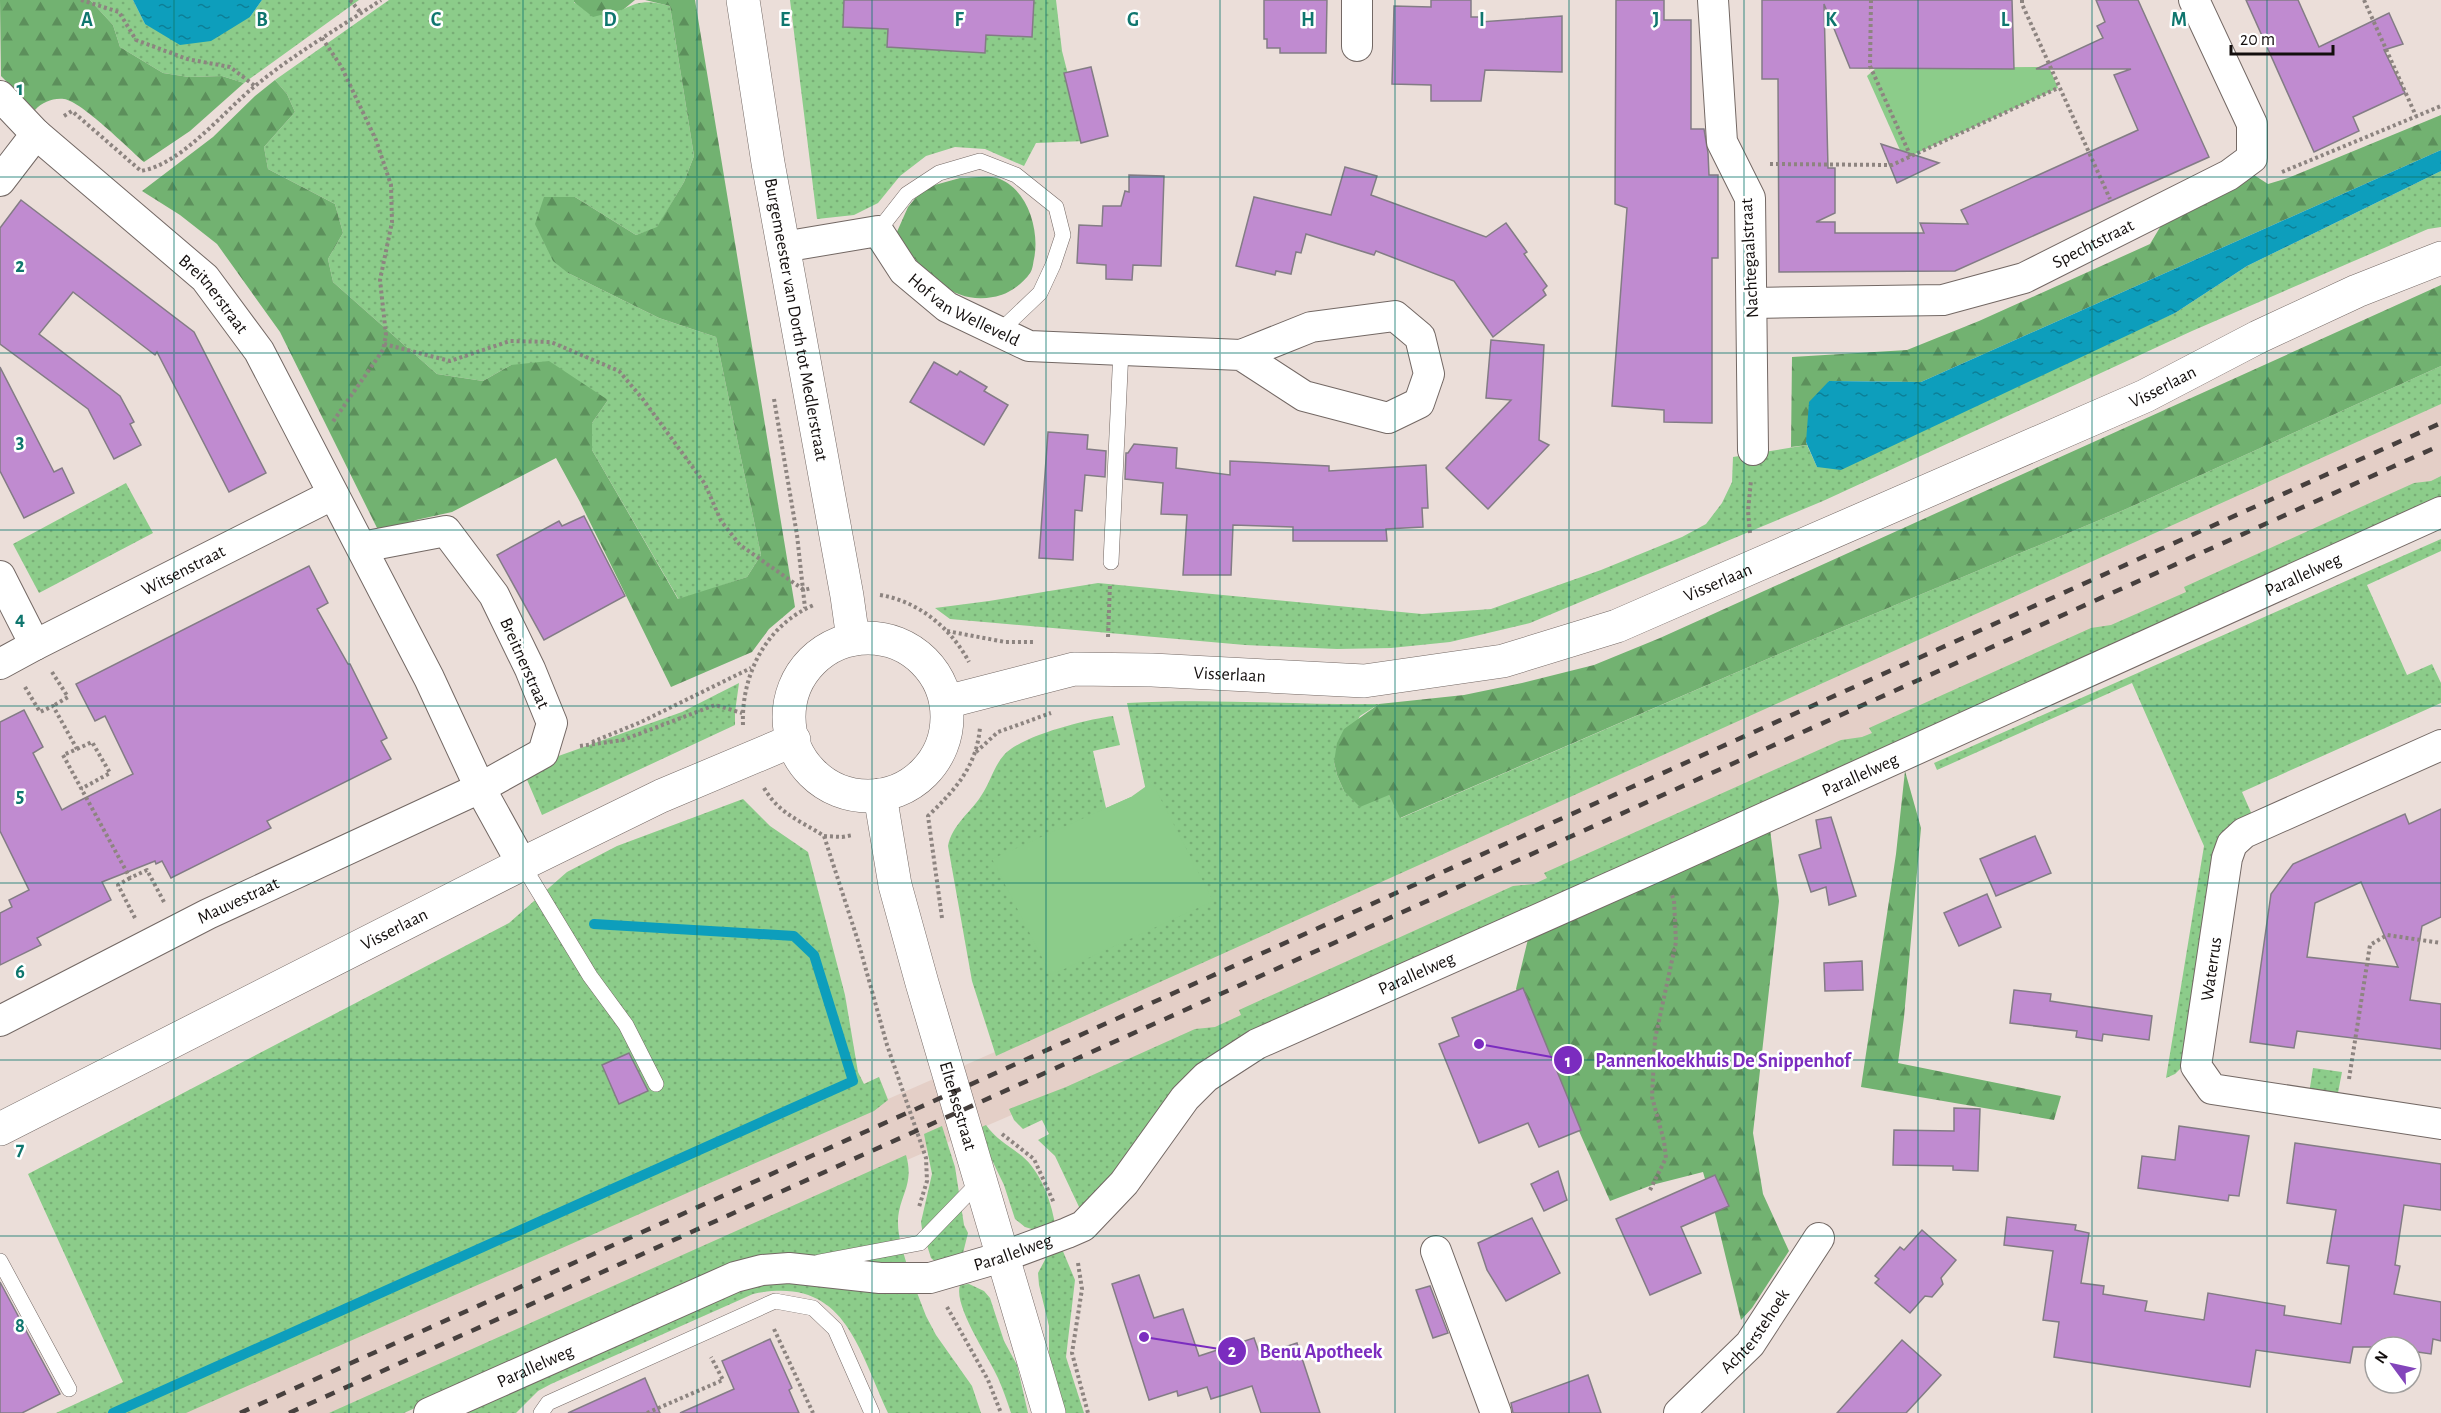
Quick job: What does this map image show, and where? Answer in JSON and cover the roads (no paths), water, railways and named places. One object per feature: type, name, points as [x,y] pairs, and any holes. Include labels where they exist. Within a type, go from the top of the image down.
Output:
[{"type":"street","name":"Burgemeester van Dorth tot Medlerstraat","points":[[743,0],[783,247],[853,639]]},
{"type":"street","points":[[1357,0],[1358,46]]},
{"type":"street","name":"Nachtegaalstraat","points":[[1713,0],[1722,142],[1750,198],[1753,450]]},
{"type":"street","name":"Spechtstraat","points":[[1753,303],[1943,300],[2024,278],[2229,175],[2252,158],[2252,124],[2194,0]]},
{"type":"street","name":"Breitnerstraat","points":[[0,96],[36,134],[205,278],[259,351],[429,678],[480,788],[522,864]]},
{"type":"street","points":[[0,181],[36,134]]},
{"type":"street","points":[[783,247],[878,231]]},
{"type":"street","name":"Hof van Welleveld","points":[[878,231],[904,271],[947,307],[1029,346],[1241,355],[1311,327],[1395,316],[1420,337],[1429,374],[1419,403],[1388,418],[1304,396],[1241,355]]},
{"type":"street","name":"Visserlaan","points":[[946,702],[1074,669],[1152,670],[1364,681],[1503,661],[1617,626],[2145,396],[2268,332],[2357,291],[2441,258]]},
{"type":"street","name":"Witsenstraat","points":[[4,662],[333,495]]},
{"type":"street","name":"Parallelweg","points":[[429,1413],[735,1277],[762,1270],[789,1268],[880,1278],[930,1278],[1002,1257],[1083,1226],[1124,1183],[1185,1098],[1206,1077],[1257,1044],[1660,865],[2441,512]]},
{"type":"street","name":"Breitnerstraat","points":[[362,547],[446,531],[494,595],[530,669],[552,723],[543,753],[480,788]]},
{"type":"street","points":[[0,576],[35,645]]},
{"type":"street","points":[[853,639],[884,639],[913,651],[935,673],[946,702],[946,734],[933,763],[910,784],[880,795],[850,794],[822,782],[801,759],[790,730],[791,700],[802,672],[824,650],[853,639]]},
{"type":"street","name":"Visserlaan","points":[[0,1129],[522,864],[662,796],[794,740]]},
{"type":"street","name":"Waterrus","points":[[2441,745],[2244,833],[2232,844],[2227,858],[2196,1066],[2212,1089],[2441,1124]]},
{"type":"street","name":"Mauvestraat","points":[[0,1021],[179,929],[480,788]]},
{"type":"street","name":"Eltensestraat","points":[[880,795],[895,885],[1049,1413]]},
{"type":"street","name":"Achterstehoek","points":[[1679,1413],[1750,1344],[1819,1238]]},
{"type":"street","points":[[1436,1251],[1496,1413]]},
{"type":"lane","points":[[878,231],[907,194],[939,172],[980,161],[1016,175],[1056,207],[1063,235],[1053,265],[1040,293],[999,332]]},
{"type":"lane","points":[[1111,562],[1121,350]]},
{"type":"lane","points":[[522,864],[590,976],[626,1025],[656,1084]]},
{"type":"lane","points":[[789,1268],[920,1243],[980,1180]]},
{"type":"lane","points":[[0,1261],[69,1389]]},
{"type":"lane","points":[[541,1413],[548,1403],[775,1301],[813,1308],[835,1329],[872,1413]]},
{"type":"water","points":[[133,0],[262,0],[250,17],[211,41],[180,45],[145,24]]},
{"type":"water","points":[[2441,150],[2441,171],[2247,266],[2175,313],[1841,470],[1817,467],[1806,442],[1809,402],[1829,381],[1921,382]]},
{"type":"waterway","points":[[113,1413],[853,1081],[814,955],[794,936],[594,924]]},
{"type":"railway","points":[[240,1413],[2441,423]]},
{"type":"railway","points":[[289,1413],[2441,445]]},
{"type":"place","name":"Pannenkoekhuis De Snippenhof","points":[[1479,1044]]},
{"type":"place","name":"Benu Apotheek","points":[[1144,1337]]}]
